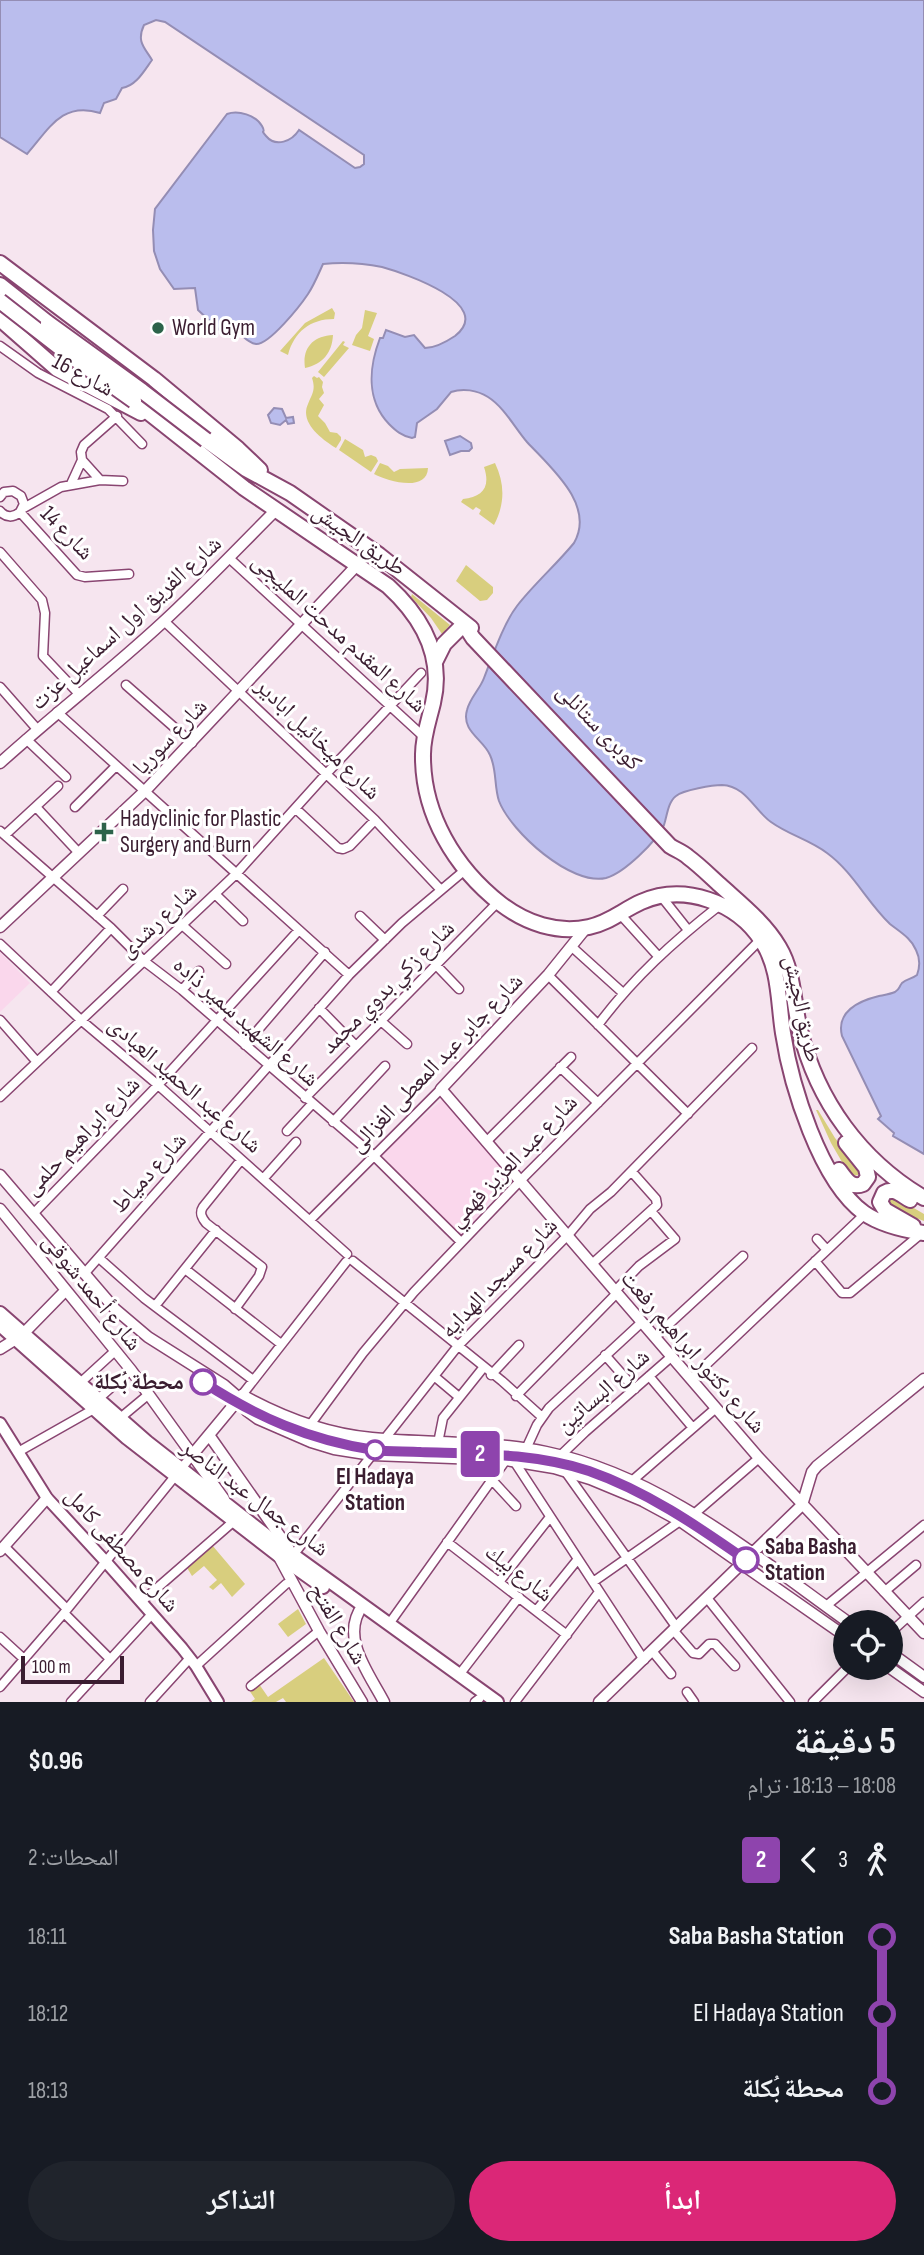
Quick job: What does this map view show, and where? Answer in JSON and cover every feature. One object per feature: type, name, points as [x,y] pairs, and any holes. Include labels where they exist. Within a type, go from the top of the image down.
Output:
[{"type":"highway","points":[[0,263],[154,379],[238,449],[270,482]]},
{"type":"highway","name":"طريق الجيش","points":[[0,285],[246,469],[270,482],[379,555],[433,596],[471,632]]},
{"type":"highway","name":"طريق الجيش","points":[[0,301],[134,401],[244,488],[358,565],[404,600],[427,635],[435,662],[436,685],[424,737],[424,773],[431,808],[445,840],[465,870],[498,902],[521,917],[546,927],[573,930],[604,923],[642,902],[661,896],[686,894],[721,905],[737,915],[761,939],[777,979],[782,1031],[791,1069],[820,1153],[845,1192],[865,1214],[902,1229],[923,1233]]},
{"type":"highway","points":[[0,319],[57,369],[163,425]]},
{"type":"highway","points":[[45,359],[47,347],[64,325],[74,320]]},
{"type":"highway","points":[[435,662],[444,644],[471,632]]},
{"type":"highway","name":"كوبرى ستانلى","points":[[471,632],[670,846],[687,855]]},
{"type":"highway","name":"طريق الجيش","points":[[687,855],[748,910],[779,946],[791,976],[804,1045],[816,1079],[843,1125],[866,1152],[892,1176],[924,1198]]},
{"type":"highway","points":[[820,1153],[849,1183],[858,1186],[866,1182],[867,1171],[844,1140],[828,1102]]},
{"type":"highway","points":[[923,1233],[885,1210],[881,1199],[884,1193],[893,1190],[924,1206]]},
{"type":"main road","name":"شارع جمال عبد الناصر","points":[[0,1313],[19,1337],[178,1472],[227,1503],[293,1553],[360,1609],[479,1701]]},
{"type":"main road","name":"شارع جمال عبد الناصر","points":[[0,1325],[79,1384],[96,1405],[119,1419],[234,1521],[278,1555],[360,1609],[389,1624],[497,1702]]},
{"type":"main road","name":"شارع مصطفى كامل","points":[[1,1426],[47,1498],[193,1662],[218,1702]]},
{"type":"street","name":"شارع 16","points":[[0,346],[38,373],[96,402],[117,416],[142,444]]},
{"type":"street","points":[[71,484],[82,460],[83,445],[117,416]]},
{"type":"street","points":[[82,460],[100,480]]},
{"type":"street","points":[[0,524],[55,490],[71,484],[100,480],[123,481]]},
{"type":"street","points":[[0,496],[4,489],[21,496],[18,513]]},
{"type":"street","name":"شارع الفريق اول اسماعيل عزت","points":[[1,761],[112,669],[276,510]]},
{"type":"street","points":[[0,511],[4,515],[18,513]]},
{"type":"street","name":"شارع 14","points":[[18,513],[77,575],[85,578],[129,575]]},
{"type":"street","points":[[0,552],[42,600],[45,613],[43,656],[79,694]]},
{"type":"street","name":"شارع المقدم مدحت المليجى","points":[[229,558],[424,737]]},
{"type":"street","name":"شارع سوريا","points":[[0,927],[145,791],[358,565]]},
{"type":"street","name":"شارع ميخائيل ابادير","points":[[164,621],[327,773],[441,890]]},
{"type":"street","name":"شارع رشدى","points":[[0,1097],[236,874],[421,673]]},
{"type":"street","points":[[126,685],[192,743]]},
{"type":"street","points":[[0,687],[37,729]]},
{"type":"street","points":[[57,712],[349,975]]},
{"type":"street","points":[[26,739],[66,776]]},
{"type":"street","points":[[75,807],[116,766]]},
{"type":"street","points":[[3,833],[58,786]]},
{"type":"street","points":[[36,807],[79,853]]},
{"type":"street","points":[[296,808],[338,848],[343,849],[350,846],[375,820]]},
{"type":"street","name":"شارع الشهيد سمير ذاده","points":[[3,833],[111,928],[144,961],[182,990],[374,1156],[461,1242]]},
{"type":"street","name":"شارع دمياط","points":[[84,1274],[349,975],[465,870]]},
{"type":"street","points":[[97,916],[123,889]]},
{"type":"street","points":[[215,894],[243,921]]},
{"type":"street","points":[[661,896],[688,930]]},
{"type":"street","name":"شارع زكي بدوي محمد","points":[[287,1131],[308,1101],[356,1046],[498,902]]},
{"type":"street","points":[[598,1025],[623,993],[658,956],[721,905]]},
{"type":"street","points":[[620,914],[658,956]]},
{"type":"street","points":[[360,916],[385,940]]},
{"type":"street","points":[[181,924],[226,964]]},
{"type":"street","points":[[51,992],[111,928]]},
{"type":"street","name":"شارع جابر عبد المعطى الغزالى","points":[[310,1220],[441,1089],[548,975],[586,928]]},
{"type":"street","name":"شارع ابراهيم حلمى","points":[[33,1213],[158,1085],[299,930]]},
{"type":"street","name":"شارع عبد العزيز فهمي","points":[[310,1425],[404,1303],[520,1181],[761,939]]},
{"type":"street","name":"شارع عبد الحميد العبادى","points":[[0,944],[82,1021],[310,1220],[349,1259],[491,1375],[502,1381],[542,1417]]},
{"type":"street","points":[[572,947],[623,993]]},
{"type":"street","points":[[245,1045],[324,952]]},
{"type":"street","points":[[436,965],[459,989]]},
{"type":"street","points":[[182,990],[200,971]]},
{"type":"street","points":[[548,975],[688,1114]]},
{"type":"street","points":[[319,1008],[356,1046]]},
{"type":"street","points":[[0,1020],[37,1062]]},
{"type":"street","points":[[381,1021],[407,1044]]},
{"type":"street","name":"شارع مسجد الهدايه","points":[[293,1553],[457,1347],[568,1236],[590,1209],[632,1172],[752,1048]]},
{"type":"street","points":[[486,1142],[571,1056]]},
{"type":"street","points":[[333,1122],[384,1066]]},
{"type":"street","points":[[560,1067],[598,1103]]},
{"type":"street","name":"شارع دكتور ابراهيم رفعت","points":[[441,1089],[759,1458],[924,1633]]},
{"type":"street","points":[[263,1179],[296,1142]]},
{"type":"street","points":[[236,1309],[261,1274],[261,1267],[202,1218],[201,1209],[242,1160]]},
{"type":"street","points":[[592,1264],[657,1205],[657,1200],[632,1172]]},
{"type":"street","name":"شارع أحمد شوقى","points":[[0,1175],[115,1309],[136,1328],[240,1397]]},
{"type":"street","name":"شارع أحمد شوقى","points":[[0,1209],[131,1370],[227,1503]]},
{"type":"street","points":[[516,1396],[639,1266],[675,1239],[652,1211]]},
{"type":"street","points":[[691,1379],[865,1214]]},
{"type":"street","points":[[155,1306],[216,1230]]},
{"type":"street","points":[[815,1261],[842,1293],[850,1293],[923,1233]]},
{"type":"street","points":[[817,1239],[827,1250]]},
{"type":"street","points":[[655,1337],[743,1256]]},
{"type":"street","points":[[99,1258],[155,1306],[253,1380]]},
{"type":"street","points":[[0,1686],[66,1611],[349,1259]]},
{"type":"street","points":[[185,1269],[281,1345]]},
{"type":"street","points":[[0,1349],[19,1337],[66,1290]]},
{"type":"street","points":[[526,1449],[542,1417],[557,1399],[642,1322]]},
{"type":"street","points":[[491,1375],[519,1345]]},
{"type":"street","points":[[79,1384],[115,1350]]},
{"type":"street","points":[[605,1355],[635,1389]]},
{"type":"street","name":"شارع البساتين","points":[[560,1455],[671,1357]]},
{"type":"street","points":[[438,1443],[443,1418],[483,1368]]},
{"type":"street","points":[[18,1452],[96,1405],[131,1370]]},
{"type":"street","points":[[434,1376],[459,1397]]},
{"type":"street","points":[[649,1376],[693,1429]]},
{"type":"street","points":[[599,1702],[802,1505],[812,1472],[817,1466],[924,1378]]},
{"type":"street","points":[[119,1419],[149,1394]]},
{"type":"street","points":[[240,1397],[276,1413],[331,1431],[384,1439],[526,1449],[586,1462],[633,1480],[694,1514],[833,1611]]},
{"type":"street","points":[[240,1397],[247,1411],[288,1433],[334,1449],[372,1455],[510,1461],[565,1471],[624,1492],[680,1521],[833,1627]]},
{"type":"street","points":[[633,1480],[716,1408]]},
{"type":"street","points":[[209,1435],[293,1553]]},
{"type":"street","points":[[694,1514],[759,1458]]},
{"type":"street","points":[[389,1624],[492,1480],[510,1461]]},
{"type":"street","points":[[510,1461],[644,1660]]},
{"type":"street","points":[[565,1471],[694,1654],[713,1644],[735,1666]]},
{"type":"street","points":[[492,1480],[516,1506]]},
{"type":"street","points":[[47,1498],[2,1548],[110,1659]]},
{"type":"street","points":[[499,1582],[550,1517]]},
{"type":"street","points":[[141,1602],[234,1521]]},
{"type":"street","points":[[593,1582],[680,1521]]},
{"type":"street","points":[[826,1606],[924,1525]]},
{"type":"street","name":"شارع الفتح","points":[[259,1529],[278,1555],[318,1631],[362,1702]]},
{"type":"street","name":"شارع بيك","points":[[447,1542],[567,1634]]},
{"type":"street","points":[[536,1611],[578,1559]]},
{"type":"street","points":[[884,1592],[916,1565]]},
{"type":"street","points":[[150,1702],[193,1662],[291,1582]]},
{"type":"street","points":[[515,1702],[599,1592]]},
{"type":"street","points":[[459,1675],[519,1597]]},
{"type":"street","points":[[707,1598],[790,1702]]},
{"type":"street","points":[[903,1621],[924,1602]]},
{"type":"street","name":"شارع الفتح","points":[[360,1609],[353,1631],[355,1646],[384,1702]]},
{"type":"street","points":[[71,1702],[152,1614]]},
{"type":"street","points":[[251,1686],[318,1631]]},
{"type":"street","points":[[0,1637],[24,1658]]},
{"type":"street","points":[[653,1652],[671,1674]]},
{"type":"street","points":[[903,1662],[924,1677]]},
{"type":"street","points":[[903,1677],[924,1692]]},
{"type":"street","points":[[813,1702],[835,1680]]},
{"type":"street","points":[[687,1692],[694,1702]]},
{"type":"shaded area","points":[[332,308],[334,319],[310,324],[294,340],[288,355],[280,351],[305,323]]},
{"type":"shaded area","points":[[365,310],[377,313],[368,336],[374,339],[370,351],[352,345],[362,328]]},
{"type":"shaded area","points":[[333,335],[331,347],[325,357],[317,364],[305,368],[305,355],[310,344]]},
{"type":"shaded area","points":[[343,341],[343,345],[349,348],[324,377],[318,372]]},
{"type":"shaded area","points":[[314,376],[323,382],[324,393],[319,399],[324,405],[318,416],[330,432],[341,437],[336,448],[314,430],[307,418],[306,411],[313,392]]},
{"type":"shaded area","points":[[345,439],[363,450],[365,457],[376,457],[378,461],[371,472],[339,450]]},
{"type":"shaded area","points":[[380,463],[394,472],[400,469],[428,468],[426,476],[421,480],[406,483],[374,474]]},
{"type":"shaded area","points":[[495,463],[501,479],[502,494],[494,525],[479,514],[481,510],[476,507],[473,510],[461,502],[480,494],[486,481],[484,467]]},
{"type":"shaded area","points":[[466,565],[493,587],[493,593],[487,600],[480,601],[456,581]]},
{"type":"shaded area","points":[[412,594],[450,625],[442,634],[411,597]]},
{"type":"shaded area","points":[[0,952],[30,983],[0,1012]]},
{"type":"shaded area","points":[[444,1098],[509,1178],[460,1238],[381,1154]]},
{"type":"shaded area","points":[[816,1110],[859,1168],[858,1175],[849,1174]]},
{"type":"shaded area","points":[[895,1197],[924,1214],[924,1221],[892,1209],[889,1203]]},
{"type":"shaded area","points":[[212,1545],[245,1584],[232,1597],[221,1583],[213,1590],[209,1587],[217,1580],[204,1566],[192,1576],[186,1566]]},
{"type":"shaded area","points":[[298,1609],[306,1624],[288,1637],[278,1624]]},
{"type":"shaded area","points":[[324,1658],[354,1702],[286,1702],[283,1698],[276,1702],[251,1702],[255,1699],[249,1690],[259,1684],[268,1697]]},
{"type":"water","points":[[0,0],[924,0],[924,1154],[893,1136],[894,1133],[878,1119],[881,1116],[842,1036],[841,1028],[842,1020],[850,1009],[871,998],[895,992],[904,982],[917,975],[917,953],[908,939],[890,924],[845,869],[827,853],[771,822],[744,794],[730,786],[722,785],[691,790],[676,796],[669,805],[664,825],[654,840],[630,864],[606,878],[576,874],[560,865],[529,841],[506,814],[497,795],[492,761],[487,749],[467,724],[467,710],[512,613],[574,543],[579,529],[579,515],[575,501],[558,475],[527,442],[499,406],[484,395],[465,390],[451,392],[437,409],[417,423],[415,437],[412,438],[389,424],[376,405],[372,372],[380,338],[383,338],[386,330],[405,337],[414,335],[425,348],[441,344],[455,336],[465,324],[464,313],[456,302],[426,283],[382,267],[352,263],[323,264],[304,300],[276,332],[262,343],[256,344],[237,331],[225,335],[198,310],[195,288],[174,289],[160,269],[154,251],[155,209],[227,114],[251,116],[274,142],[284,142],[299,130],[355,168],[364,164],[364,155],[165,22],[156,20],[144,25],[142,31],[142,44],[152,60],[139,77],[122,88],[116,99],[104,103],[100,113],[87,110],[66,114],[50,127],[27,154],[0,137]]},
{"type":"water","points":[[274,408],[282,409],[286,418],[293,417],[294,423],[288,424],[286,420],[280,425],[271,423],[268,415]]},
{"type":"water","points":[[460,436],[471,443],[472,448],[450,455],[445,441]]},
{"type":"tram line","name":"2","points":[[203,1382],[272,1422],[342,1444],[376,1450],[505,1455],[589,1471],[670,1509],[746,1560]]},
{"type":"place","name":"World Gym","points":[[158,328]]},
{"type":"place","name":"Hadyclinic for Plastic Surgery and Burn","points":[[104,832]]},
{"type":"place","name":"محطة بُكلة","points":[[203,1382]]},
{"type":"place","name":"El Hadaya Station","points":[[375,1450]]},
{"type":"place","name":"Saba Basha Station","points":[[746,1560]]}]
